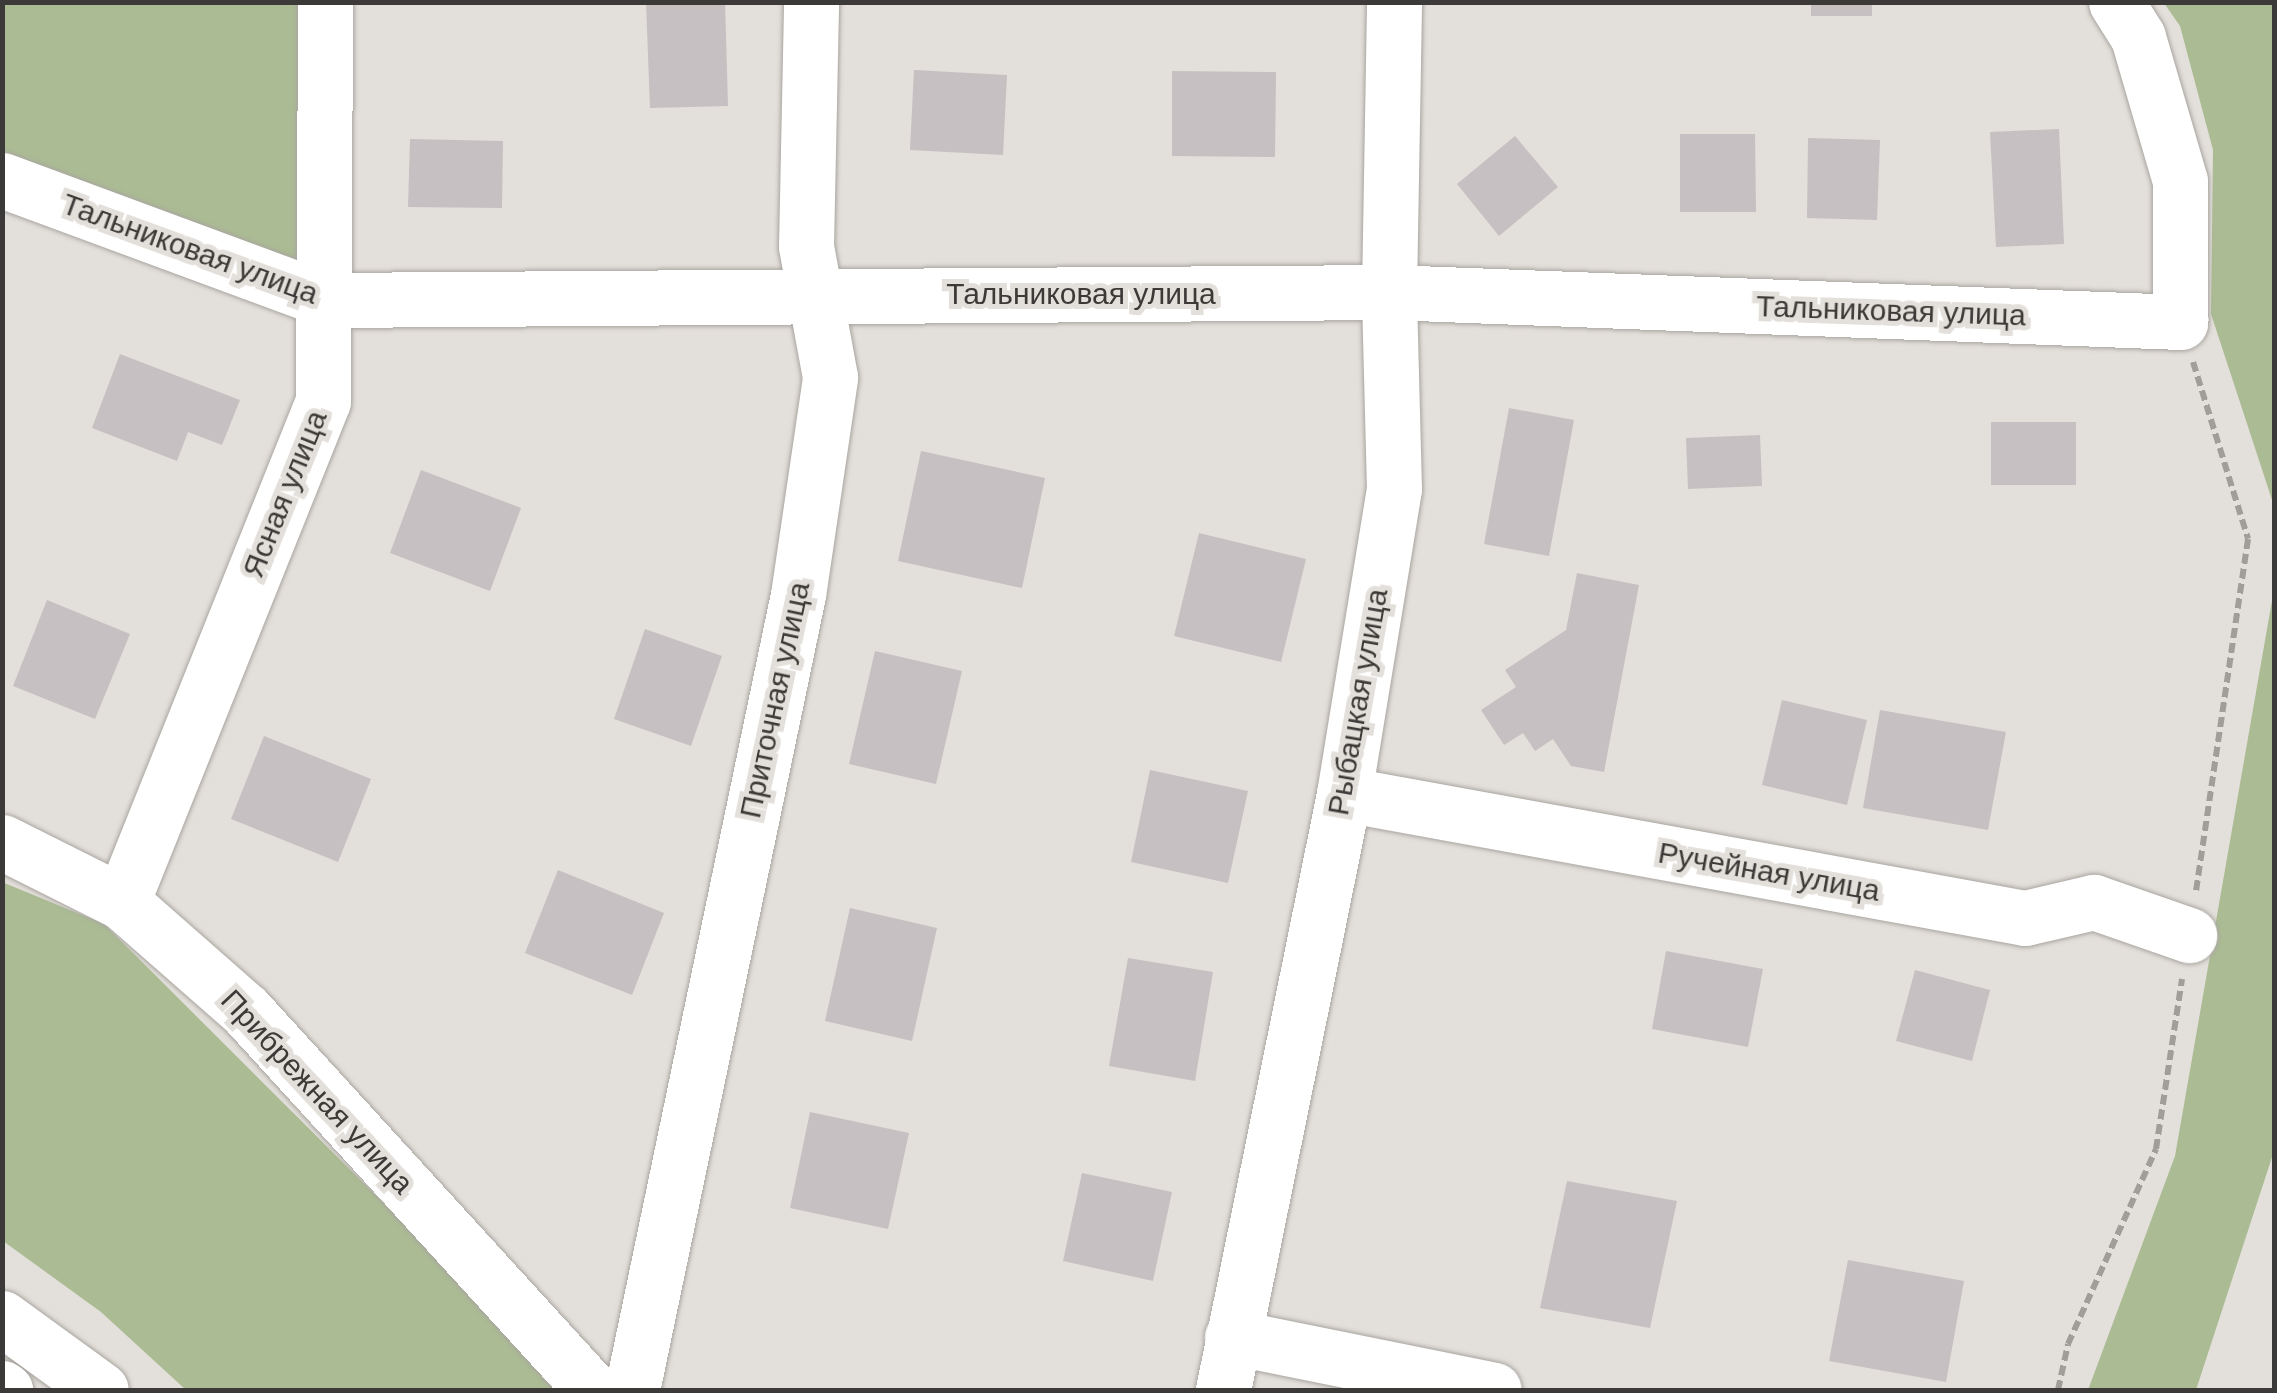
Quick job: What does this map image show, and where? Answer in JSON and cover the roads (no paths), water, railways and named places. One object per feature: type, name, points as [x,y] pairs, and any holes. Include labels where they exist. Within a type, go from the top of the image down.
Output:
[{"type":"street","name":"Ясная улица","points":[[122,902],[323,401],[324,2]]},
{"type":"street","name":"Приточная улица","points":[[632,1390],[798,595],[830,376],[806,246],[811,2]]},
{"type":"street","name":"Рыбацкая улица","points":[[1223,1390],[1344,794],[1394,489],[1388,292],[1394,2]]},
{"type":"street","name":"Тальниковая улица","points":[[2,180],[326,300],[1388,292],[2180,322],[2180,181],[2138,37],[2116,2]]},
{"type":"street","name":"Ручейная улица","points":[[1344,794],[2025,918],[2094,902],[2189,935]]},
{"type":"street","name":"Прибрежная улица","points":[[2,842],[122,902],[246,1011],[592,1390]]},
{"type":"street","points":[[2,1318],[101,1390]]},
{"type":"street","points":[[1232,1337],[1494,1390]]}]
